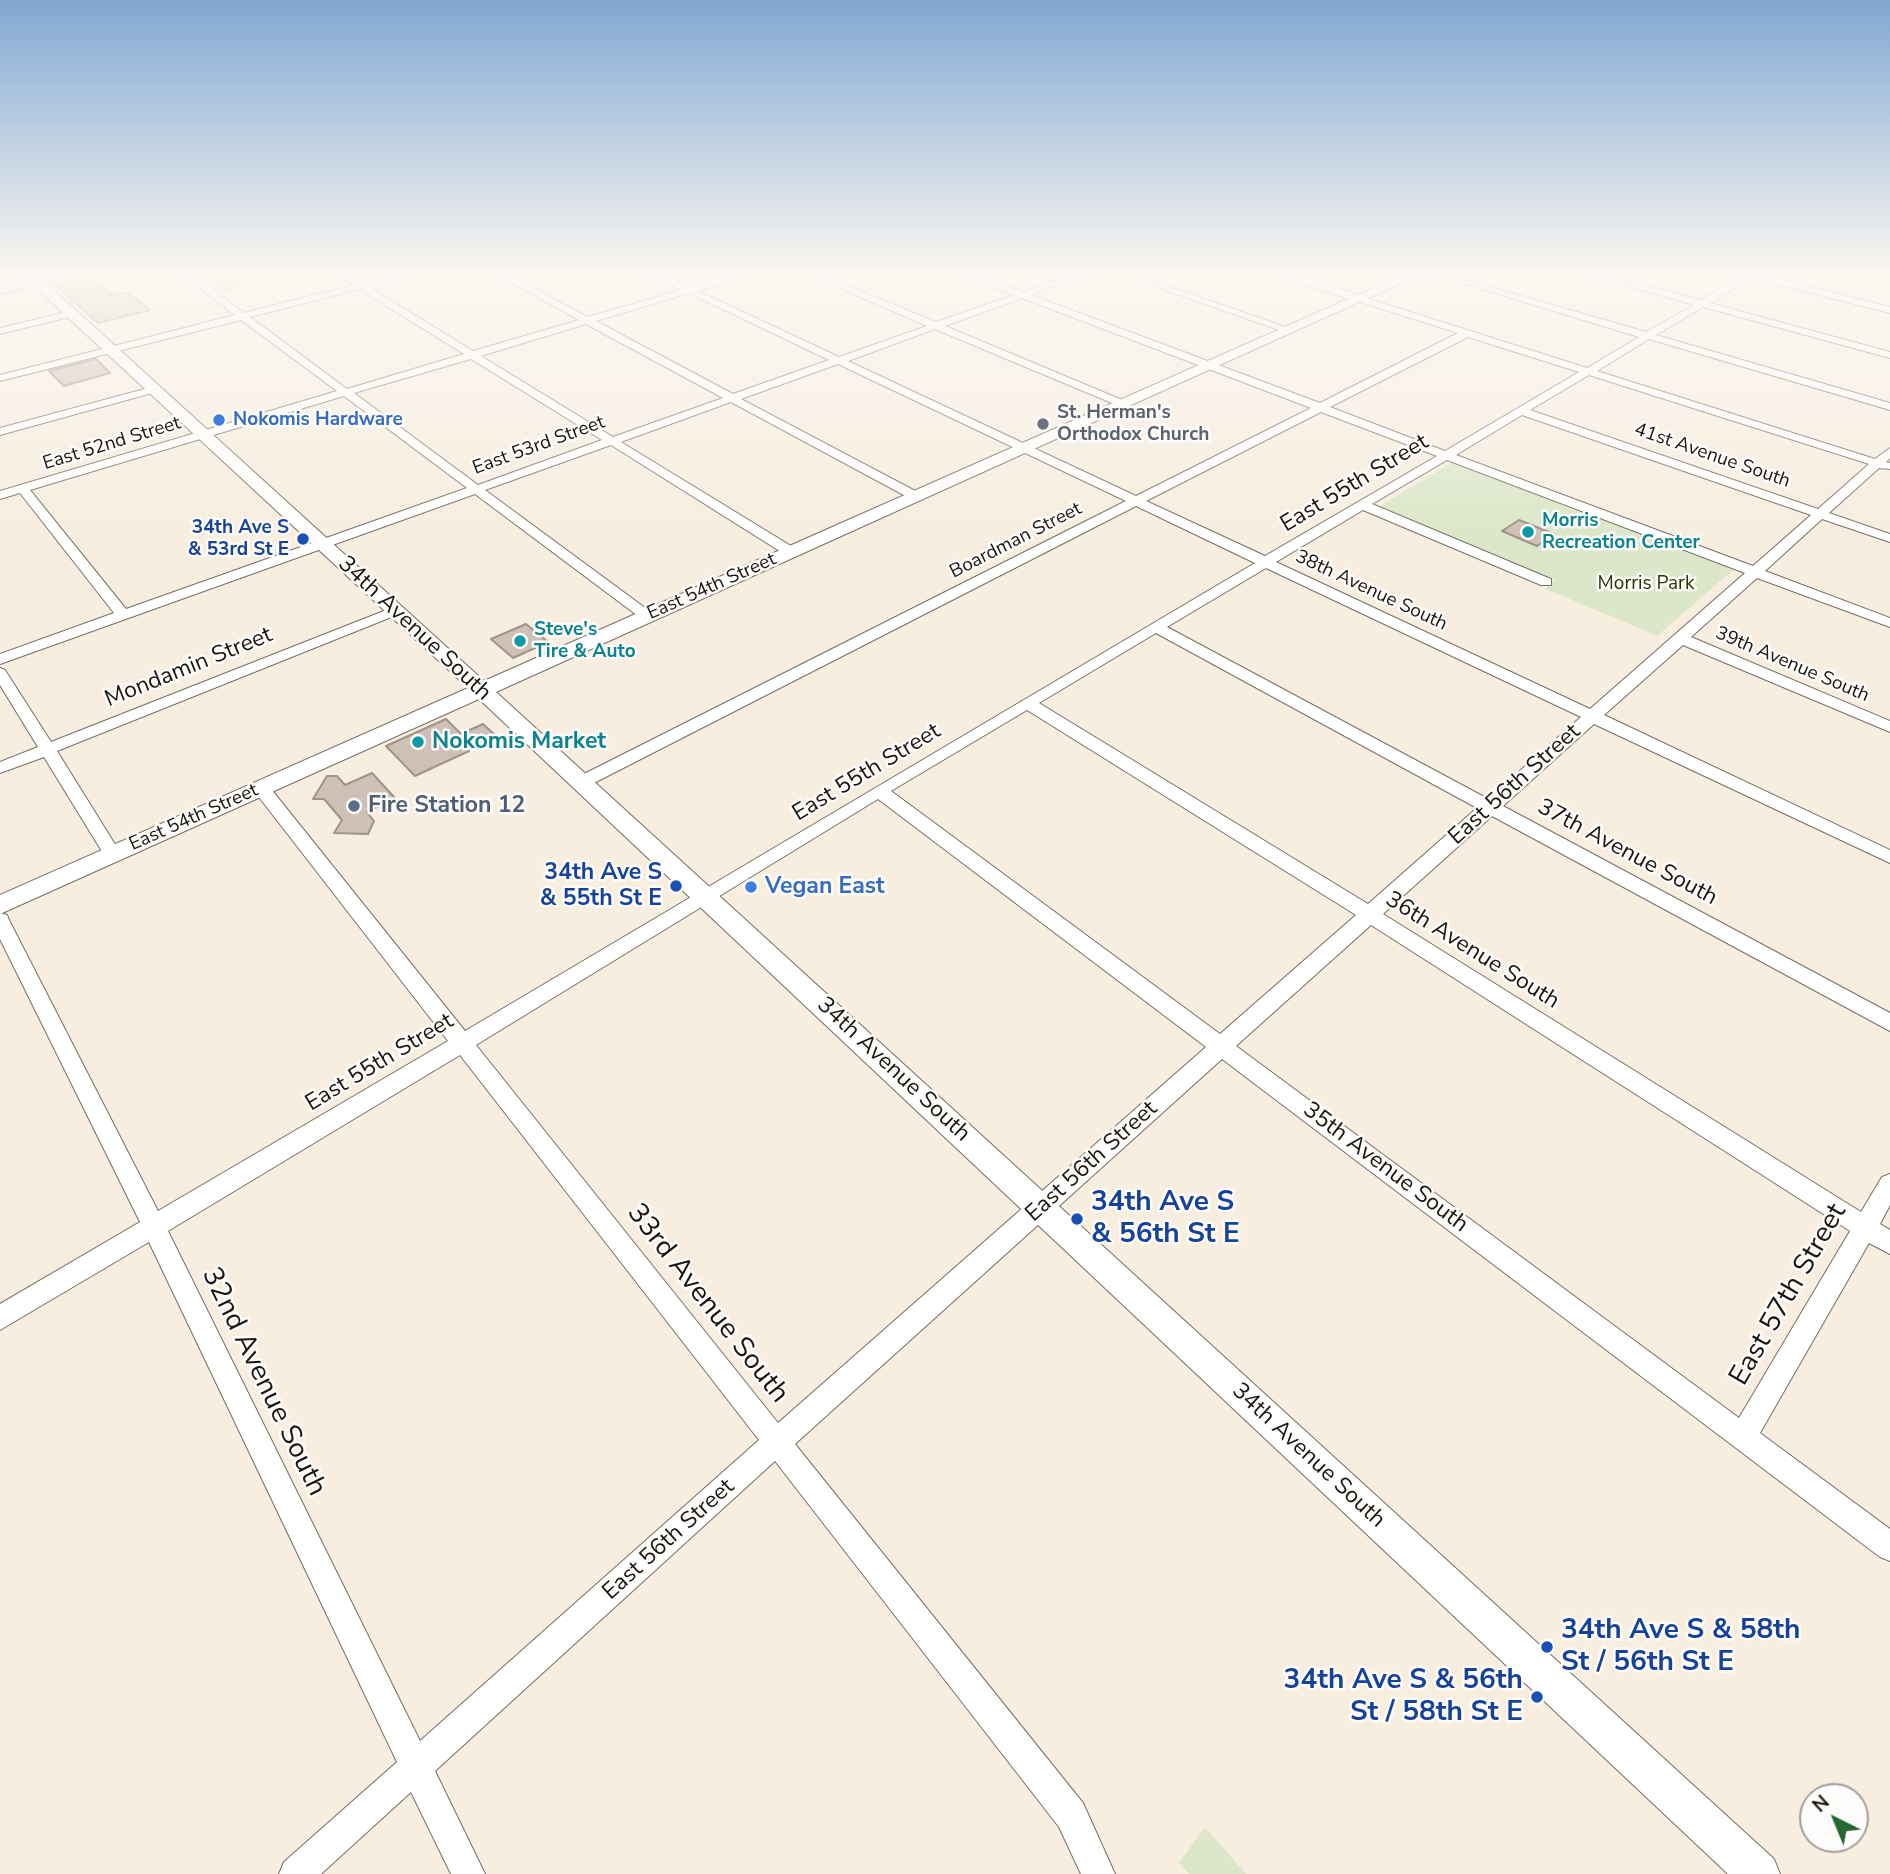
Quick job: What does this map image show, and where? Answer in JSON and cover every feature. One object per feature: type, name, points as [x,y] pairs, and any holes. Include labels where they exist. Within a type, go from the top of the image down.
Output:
[{"type":"street","points":[[0,378],[79,357]]},
{"type":"street","name":"34th Avenue South","points":[[119,357],[582,782],[1759,1874]]},
{"type":"street","points":[[298,357],[647,616]]},
{"type":"street","name":"East 52nd Street","points":[[0,495],[465,357]]},
{"type":"street","points":[[477,357],[791,552]]},
{"type":"street","points":[[654,357],[917,497]]},
{"type":"street","name":"38th Avenue South","points":[[834,357],[1890,857]]},
{"type":"street","name":"East 53rd Street","points":[[0,659],[846,357]]},
{"type":"street","points":[[1011,357],[1123,404]]},
{"type":"street","points":[[1188,357],[1890,623]]},
{"type":"street","name":"East 54th Street","points":[[0,905],[1230,357]]},
{"type":"street","name":"Boardman Street","points":[[582,782],[1420,357]]},
{"type":"street","points":[[1546,357],[1886,461]]},
{"type":"street","name":"East 55th Street","points":[[0,1318],[879,791],[1612,357]]},
{"type":"street","points":[[1721,357],[1890,407]]},
{"type":"street","points":[[0,432],[152,390]]},
{"type":"street","name":"41st Avenue South","points":[[1522,411],[1890,538]]},
{"type":"street","name":"East 56th Street","points":[[296,1874],[1819,514],[1886,461]]},
{"type":"street","points":[[22,488],[123,615]]},
{"type":"street","points":[[1363,505],[1546,582]]},
{"type":"street","name":"Mondamin Street","points":[[0,768],[394,611]]},
{"type":"street","name":"37th Avenue South","points":[[1156,627],[1890,1023]]},
{"type":"street","name":"39th Avenue South","points":[[1680,638],[1890,727]]},
{"type":"street","points":[[0,673],[112,854]]},
{"type":"street","name":"36th Avenue South","points":[[1027,703],[1369,914],[1890,1243]]},
{"type":"street","name":"33rd Avenue South","points":[[261,788],[1071,1815],[1096,1869]]},
{"type":"street","name":"35th Avenue South","points":[[879,791],[1890,1547]]},
{"type":"street","name":"32nd Avenue South","points":[[0,919],[468,1874]]},
{"type":"street","name":"East 57th Street","points":[[1743,1437],[1890,1184]]},
{"type":"green space","name":"Morris Park","points":[[1451,463],[1733,570],[1657,636],[1546,589],[1555,580],[1380,506]]},
{"type":"green space","points":[[1205,1827],[1246,1874],[1189,1874],[1179,1863]]},
{"type":"building","points":[[96,359],[110,373],[64,386],[49,371]]},
{"type":"building","name":"Morris Recreation Center","points":[[1519,520],[1554,534],[1537,546],[1502,531]]},
{"type":"building","name":"Steve's Tire & Auto","points":[[526,624],[548,642],[513,658],[491,639]]},
{"type":"building","points":[[446,719],[461,734],[483,724],[495,735],[466,748],[469,751],[415,776],[386,746]]},
{"type":"building","name":"Fire Station 12","points":[[372,773],[395,798],[367,812],[374,821],[368,834],[334,833],[342,820],[324,799],[313,799],[327,776],[337,776],[345,785]]},
{"type":"place","name":"Nokomis Hardware","points":[[219,420]]},
{"type":"place","name":"St. Herman's Orthodox Church","points":[[1043,424]]},
{"type":"place","name":"Morris Recreation Center","points":[[1528,532]]},
{"type":"place","name":"34th Ave S & 53rd St E","points":[[303,539]]},
{"type":"place","name":"Steve's Tire & Auto","points":[[520,641]]},
{"type":"place","name":"Nokomis Market","points":[[418,742]]},
{"type":"place","name":"Fire Station 12","points":[[354,806]]},
{"type":"place","name":"34th Ave S & 55th St E","points":[[676,886]]},
{"type":"place","name":"Vegan East","points":[[751,887]]},
{"type":"place","name":"34th Ave S & 56th St E","points":[[1077,1219]]},
{"type":"place","name":"34th Ave S & 58th St / 56th St E","points":[[1547,1647]]},
{"type":"place","name":"34th Ave S & 56th St / 58th St E","points":[[1537,1697]]}]
